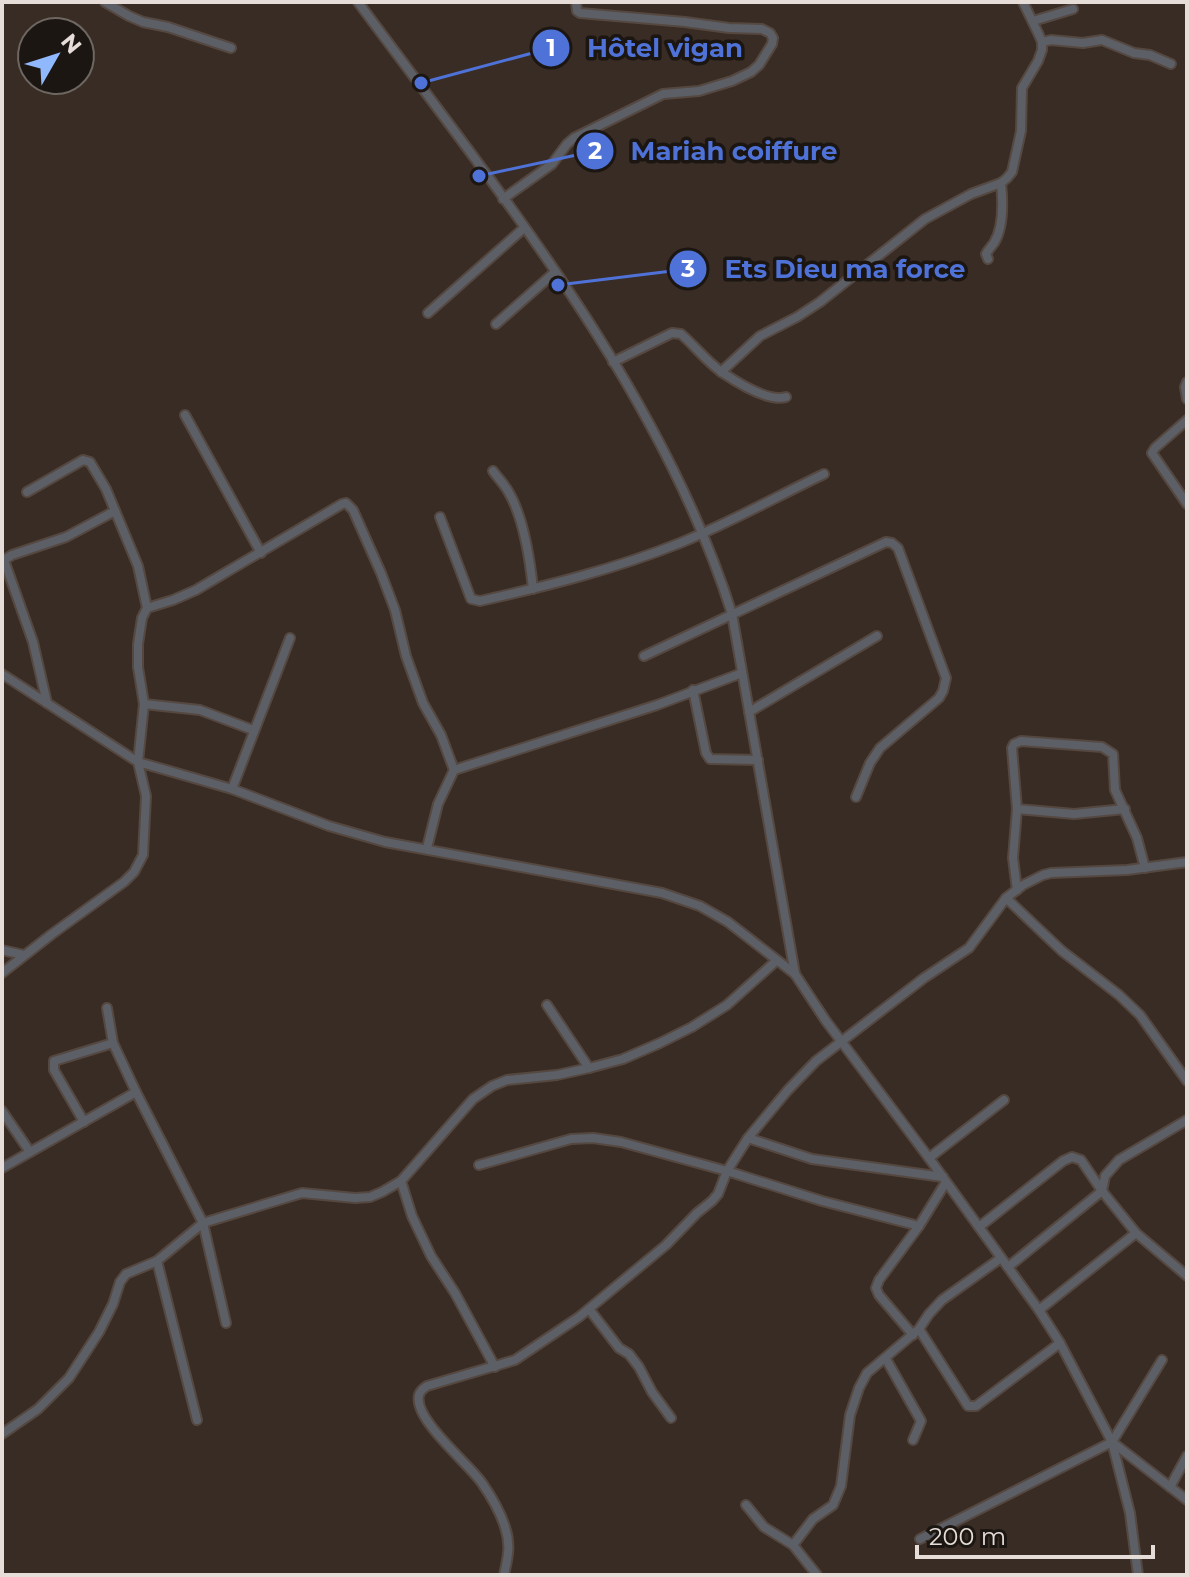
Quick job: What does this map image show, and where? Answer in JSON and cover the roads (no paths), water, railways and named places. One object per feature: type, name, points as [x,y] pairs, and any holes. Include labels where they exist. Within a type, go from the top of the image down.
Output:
[{"type":"street","points":[[105,2],[143,22],[231,48]]},
{"type":"street","points":[[503,199],[552,164],[574,138],[663,94],[699,91],[732,81],[759,65],[772,44],[770,33],[762,29],[580,13],[576,2]]},
{"type":"street","points":[[721,372],[760,336],[820,302],[925,219],[971,194],[1001,183],[1012,172],[1021,131],[1022,88],[1038,61],[1042,42],[1023,2]]},
{"type":"street","points":[[361,3],[555,272],[613,362],[654,433],[702,533],[732,614],[795,974]]},
{"type":"street","points":[[1033,21],[1073,9]]},
{"type":"street","points":[[1042,42],[1102,40],[1171,64]]},
{"type":"street","points":[[988,259],[986,254],[994,243],[1001,222],[1001,183]]},
{"type":"street","points":[[428,313],[524,228]]},
{"type":"street","points":[[496,324],[555,272]]},
{"type":"street","points":[[613,362],[672,333],[681,334],[721,372],[768,397],[778,400],[786,397]]},
{"type":"street","points":[[1187,382],[1187,399]]},
{"type":"street","points":[[185,415],[261,553]]},
{"type":"street","points":[[1187,420],[1152,453],[1187,504]]},
{"type":"street","points":[[2,973],[124,882],[134,872],[143,855],[146,796],[138,762],[144,704],[138,644],[147,608],[138,566],[106,489],[90,462],[83,460],[27,492]]},
{"type":"street","points":[[493,471],[509,493],[520,522],[533,589]]},
{"type":"street","points":[[440,517],[471,599],[480,601],[642,557],[702,533],[824,474]]},
{"type":"street","points":[[147,608],[196,590],[346,503],[353,510],[381,573],[423,703],[441,735],[454,770],[438,804],[427,848]]},
{"type":"street","points":[[47,703],[33,642],[4,560],[66,537],[115,511]]},
{"type":"street","points":[[644,656],[886,542],[892,543],[898,548],[946,678],[939,698],[874,755],[856,797]]},
{"type":"street","points":[[749,712],[877,636]]},
{"type":"street","points":[[232,789],[290,638]]},
{"type":"street","points":[[454,770],[657,705],[742,673]]},
{"type":"street","points":[[2,674],[138,762],[232,789],[329,826],[385,842],[662,893],[700,906],[728,922],[795,974],[1060,1343],[1112,1442],[1130,1513],[1138,1575]]},
{"type":"street","points":[[693,690],[706,753],[710,759],[758,760]]},
{"type":"street","points":[[144,704],[200,710],[253,730]]},
{"type":"street","points":[[1017,890],[1013,858],[1017,809],[1012,748],[1021,741],[1102,747],[1113,754],[1115,790],[1137,838],[1145,868]]},
{"type":"street","points":[[1017,809],[1074,814],[1125,809]]},
{"type":"street","points":[[504,1575],[509,1551],[505,1528],[495,1504],[466,1463],[427,1423],[418,1396],[420,1391],[427,1386],[515,1360],[589,1309],[666,1245],[718,1194],[727,1171],[748,1138],[806,1070],[924,978],[969,948],[1006,898],[1017,890],[1051,873],[1127,870],[1187,862]]},
{"type":"street","points":[[1006,898],[1062,951],[1140,1015],[1187,1081]]},
{"type":"street","points":[[2,950],[24,955]]},
{"type":"street","points":[[2,1434],[38,1409],[69,1378],[99,1332],[126,1274],[157,1261],[203,1223],[302,1193],[355,1198],[382,1192],[401,1181],[473,1099],[492,1086],[507,1080],[557,1075],[623,1059],[692,1027],[727,1005],[776,961]]},
{"type":"street","points":[[547,1005],[589,1068]]},
{"type":"street","points":[[107,1008],[113,1043],[203,1223],[226,1323]]},
{"type":"street","points":[[84,1122],[54,1070],[54,1061],[113,1043]]},
{"type":"street","points":[[2,1168],[136,1092]]},
{"type":"street","points":[[929,1158],[1004,1100]]},
{"type":"street","points":[[2,1111],[30,1152]]},
{"type":"street","points":[[1008,1267],[1102,1191],[1105,1176],[1119,1160],[1187,1120]]},
{"type":"street","points":[[479,1165],[571,1139],[593,1138],[621,1142],[919,1226]]},
{"type":"street","points":[[748,1138],[812,1159],[945,1180]]},
{"type":"street","points":[[979,1227],[1072,1157],[1081,1160],[1136,1233],[1187,1276]]},
{"type":"street","points":[[945,1180],[919,1226],[879,1280],[876,1288],[879,1295],[916,1332],[968,1406],[976,1406],[1060,1343]]},
{"type":"street","points":[[401,1181],[412,1216],[431,1256],[495,1367]]},
{"type":"street","points":[[1039,1310],[1136,1233]]},
{"type":"street","points":[[793,1545],[813,1519],[833,1505],[841,1486],[850,1415],[867,1373],[916,1332],[942,1300],[1001,1258]]},
{"type":"street","points":[[157,1261],[197,1420]]},
{"type":"street","points":[[589,1309],[619,1348],[629,1354],[639,1367],[671,1418]]},
{"type":"street","points":[[886,1359],[921,1421],[913,1440]]},
{"type":"street","points":[[920,1539],[1112,1442],[1162,1360]]},
{"type":"street","points":[[1112,1442],[1187,1500]]},
{"type":"street","points":[[1170,1487],[1187,1456]]},
{"type":"street","points":[[746,1505],[764,1527],[793,1545],[817,1575]]},
{"type":"place","name":"Hôtel vigan","points":[[421,83]]},
{"type":"place","name":"Mariah coiffure","points":[[479,176]]},
{"type":"place","name":"Ets Dieu ma force","points":[[558,285]]}]
